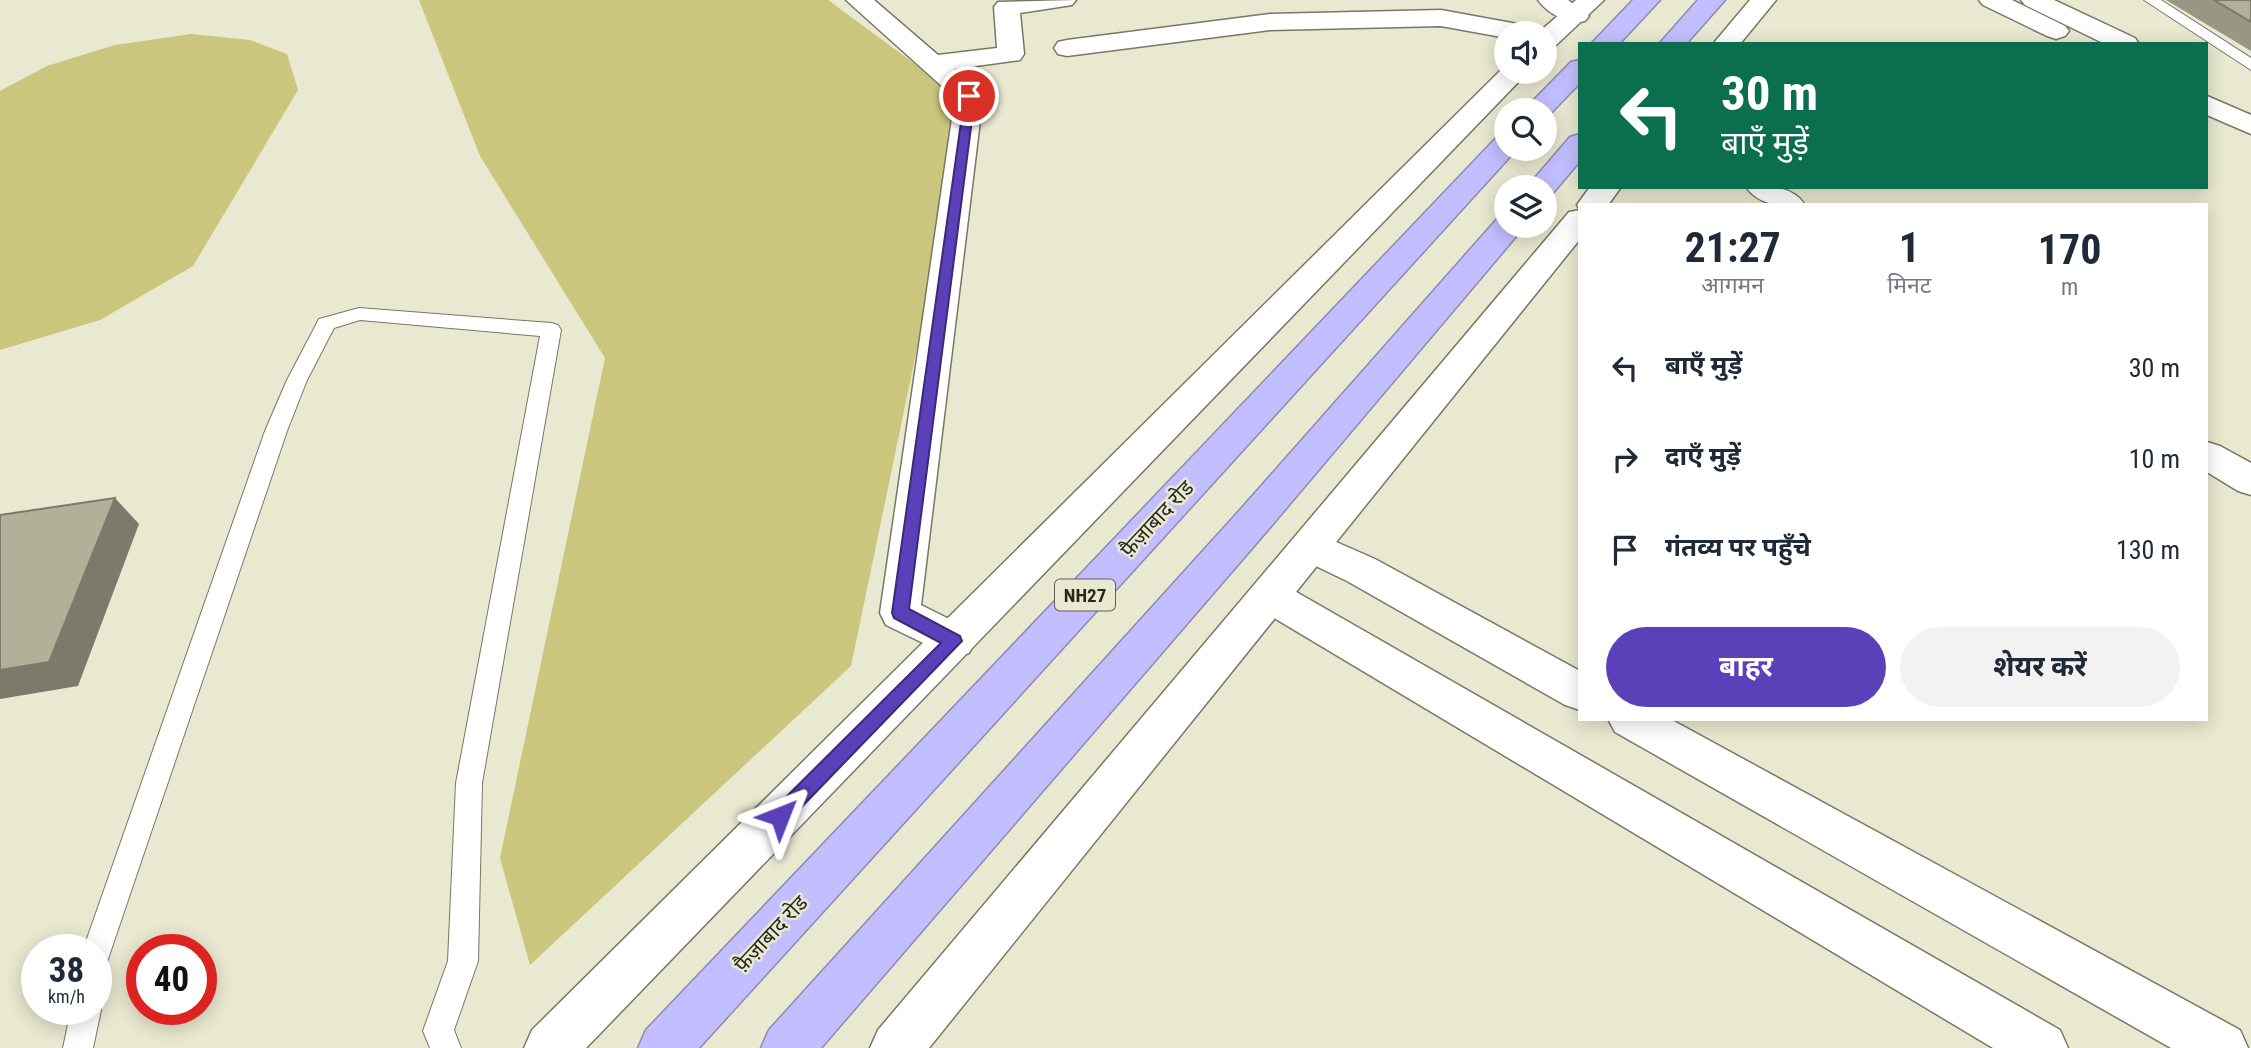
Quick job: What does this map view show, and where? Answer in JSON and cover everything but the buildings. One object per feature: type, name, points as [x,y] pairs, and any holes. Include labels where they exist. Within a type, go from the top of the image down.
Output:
[{"type":"highway","points":[[1606,42],[1647,0]]},
{"type":"highway","points":[[1674,42],[1712,0]]},
{"type":"highway","points":[[1550,98],[1578,70]]},
{"type":"highway","points":[[1552,175],[1578,145]]},
{"type":"highway","name":"फ़ैज़ाबाद रोड","points":[[664,1048],[1494,157]]},
{"type":"highway","points":[[787,1048],[1231,547],[1498,238]]},
{"type":"street","points":[[859,0],[969,96],[900,613],[954,641]]},
{"type":"street","points":[[932,64],[1011,54],[1007,7],[1063,0]]},
{"type":"street","points":[[1551,0],[1584,8]]},
{"type":"street","points":[[1728,42],[1763,0]]},
{"type":"street","points":[[1992,0],[2078,42]]},
{"type":"street","points":[[2034,0],[2122,42]]},
{"type":"street","points":[[1557,26],[1584,8]]},
{"type":"street","points":[[1067,48],[1270,22],[1441,18],[1494,28]]},
{"type":"street","points":[[2208,82],[2251,103]]},
{"type":"street","points":[[550,1048],[1503,84]]},
{"type":"street","points":[[2208,104],[2251,126]]},
{"type":"street","points":[[1594,203],[1604,189]]},
{"type":"street","points":[[1764,189],[1787,203]]},
{"type":"street","points":[[896,1048],[1578,221]]},
{"type":"street","points":[[2208,456],[2251,481]]},
{"type":"street","points":[[1311,546],[1361,570],[1578,691]]},
{"type":"street","points":[[1270,596],[2042,1048]]},
{"type":"street","points":[[1634,721],[2221,1048]]},
{"type":"lane","points":[[2151,0],[2251,65]]},
{"type":"lane","points":[[104,934],[276,431],[297,380],[326,324],[359,314],[551,330],[469,783],[463,961],[438,1031],[446,1048]]},
{"type":"lane","points":[[78,1048],[83,1025]]},
{"type":"shaded area","points":[[419,0],[828,0],[968,103],[851,666],[530,965],[500,858],[605,358],[480,156]]},
{"type":"shaded area","points":[[191,34],[250,40],[287,54],[298,90],[193,266],[100,320],[0,350],[0,91],[47,66],[115,45]]},
{"type":"route","points":[[780,816],[954,641],[900,613],[969,96]]}]
